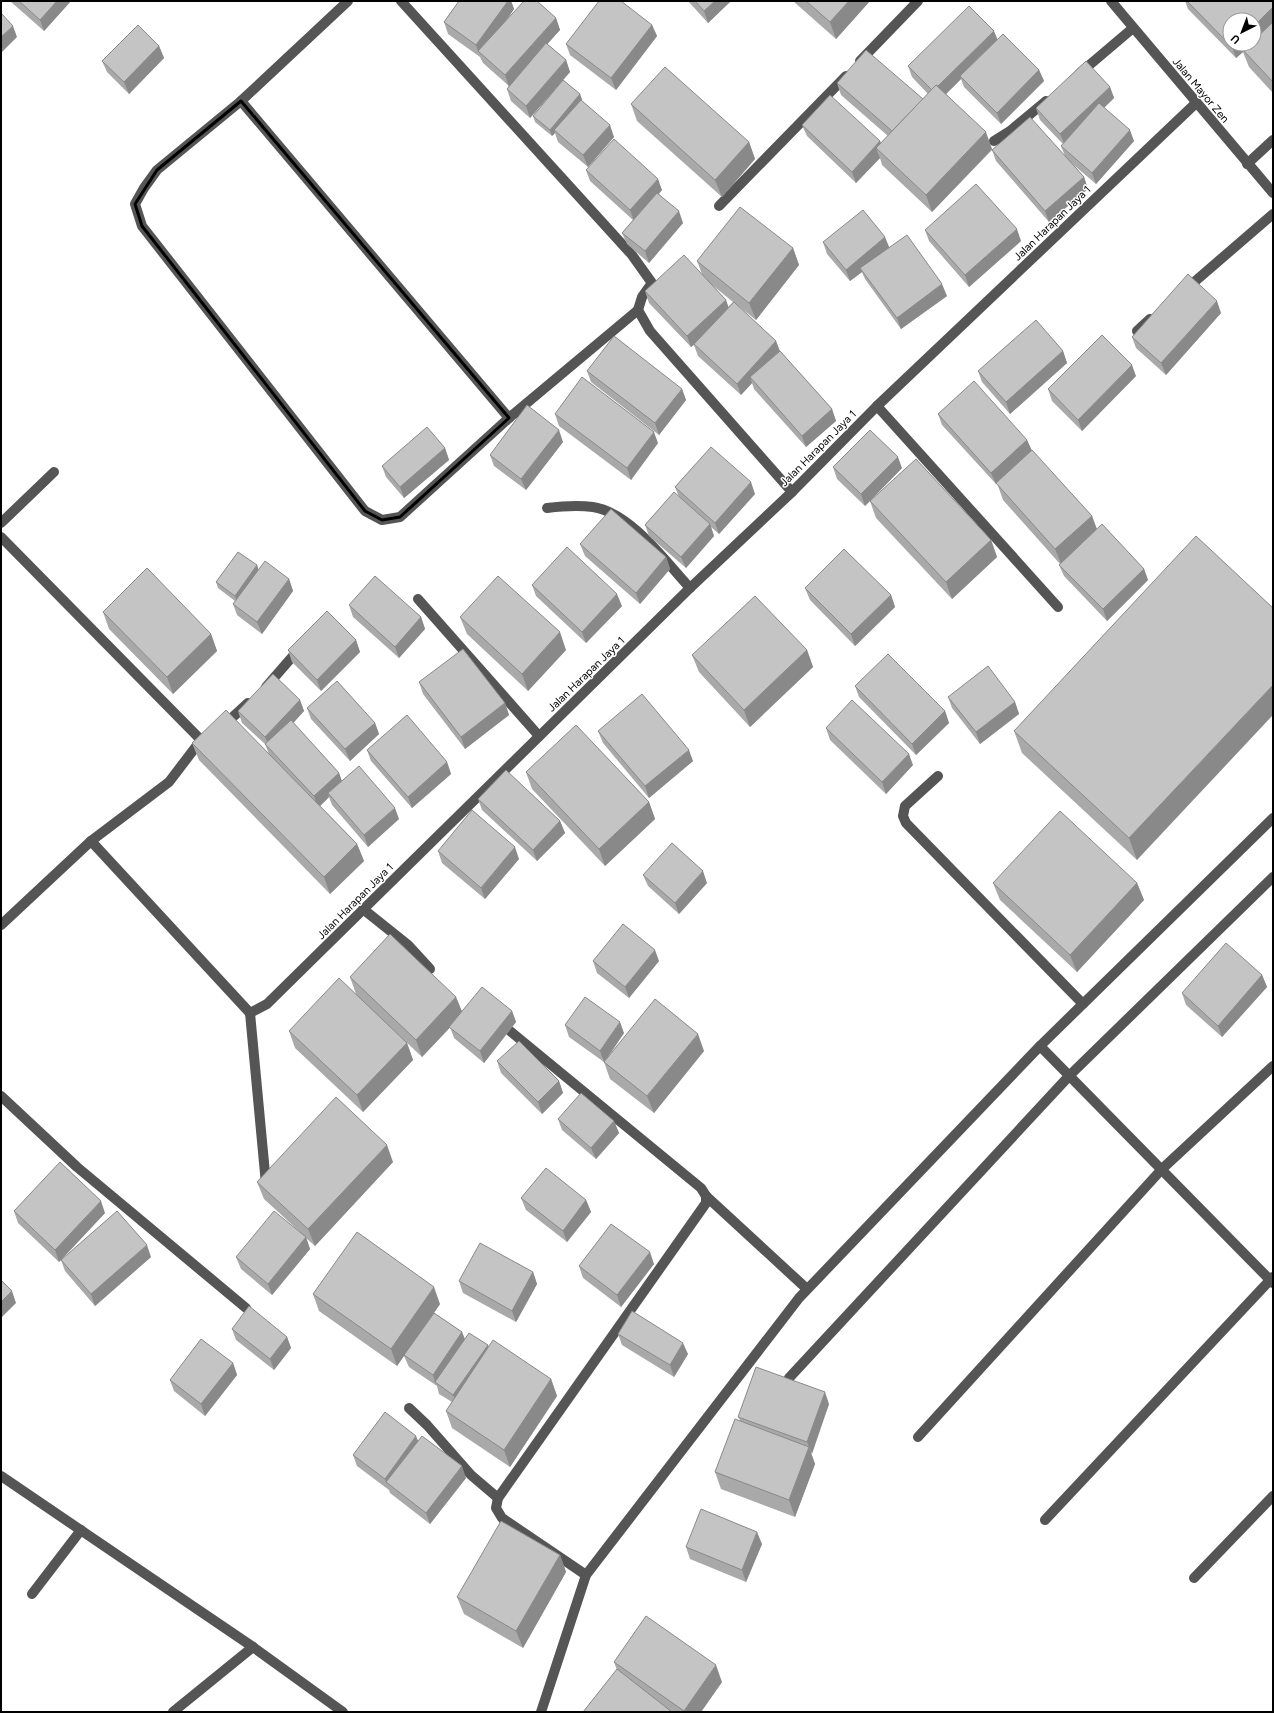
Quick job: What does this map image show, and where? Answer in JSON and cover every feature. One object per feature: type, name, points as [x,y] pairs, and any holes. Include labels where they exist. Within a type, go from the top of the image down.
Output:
[{"type":"street","points":[[348,1],[241,101],[157,170],[135,204],[142,226],[365,511],[382,520],[400,518],[509,418],[638,310],[642,297],[652,283],[632,255],[401,1]]},
{"type":"street","points":[[719,206],[918,1]]},
{"type":"street","name":"Jalan Mayor Zen","points":[[1111,1],[1273,193]]},
{"type":"street","points":[[1075,77],[1133,28]]},
{"type":"street","points":[[994,141],[1010,131],[1051,96]]},
{"type":"street","points":[[241,101],[509,418]]},
{"type":"street","name":"Jalan Harapan Jaya 1","points":[[250,1013],[267,1004],[690,588],[792,492],[877,406],[1196,103]]},
{"type":"street","points":[[1247,164],[1273,140]]},
{"type":"street","points":[[1178,295],[1273,214]]},
{"type":"street","points":[[638,310],[650,331],[792,492]]},
{"type":"street","points":[[1137,331],[1160,310]]},
{"type":"street","points":[[877,406],[1058,607]]},
{"type":"street","points":[[1,523],[54,472]]},
{"type":"street","points":[[547,508],[570,506],[594,507],[619,516],[633,526],[690,588]]},
{"type":"street","points":[[1,537],[207,736]]},
{"type":"street","points":[[418,599],[539,736]]},
{"type":"street","points":[[1,925],[91,842],[169,782],[207,736],[225,725],[256,696],[305,641]]},
{"type":"street","points":[[938,776],[905,806],[903,816],[906,823],[1083,1004]]},
{"type":"street","points":[[541,1712],[586,1575],[807,1289],[1040,1046],[1273,818]]},
{"type":"street","points":[[91,842],[250,1013],[266,1184]]},
{"type":"street","points":[[789,1378],[1070,1075],[1273,877]]},
{"type":"street","points":[[363,909],[408,945],[430,969]]},
{"type":"street","points":[[510,1031],[701,1188],[706,1196],[807,1289]]},
{"type":"street","points":[[1040,1046],[1272,1280],[1045,1520]]},
{"type":"street","points":[[918,1437],[1162,1169],[1273,1066]]},
{"type":"street","points":[[1,1096],[77,1167],[246,1308]]},
{"type":"street","points":[[586,1575],[502,1518],[496,1508],[498,1498],[706,1203],[706,1196]]},
{"type":"street","points":[[409,1408],[427,1425],[471,1475],[498,1498]]},
{"type":"street","points":[[1,1476],[253,1647],[343,1712]]},
{"type":"street","points":[[1194,1578],[1273,1496]]},
{"type":"street","points":[[32,1594],[82,1530]]},
{"type":"street","points":[[173,1712],[253,1647]]},
{"type":"highlighted area","points":[[241,101],[509,418],[400,517],[382,520],[365,511],[142,226],[135,204],[157,170]]},
{"type":"building","points":[[19,1],[57,1],[40,20]]},
{"type":"building","points":[[459,1],[508,1],[476,45],[444,22]]},
{"type":"building","points":[[524,1],[537,1],[556,18],[505,75],[478,51]]},
{"type":"building","points":[[599,1],[621,1],[652,25],[611,78],[566,44]]},
{"type":"building","points":[[695,1],[715,1],[704,11]]},
{"type":"building","points":[[806,1],[849,1],[830,22]]},
{"type":"building","points":[[1187,1],[1271,1],[1273,3],[1273,7],[1262,18],[1262,12],[1222,12],[1222,37]]},
{"type":"building","points":[[969,6],[994,31],[938,86],[936,85],[932,90],[908,66]]},
{"type":"building","points":[[1,13],[13,26],[1,37]]},
{"type":"building","points":[[1273,22],[1273,82],[1245,52],[1262,52],[1262,32]]},
{"type":"building","points":[[138,25],[159,46],[124,82],[102,61]]},
{"type":"building","points":[[1003,34],[1039,70],[997,113],[960,76]]},
{"type":"building","points":[[546,43],[566,60],[526,106],[507,89]]},
{"type":"building","points":[[866,50],[923,99],[892,131],[837,83]]},
{"type":"building","points":[[1086,61],[1110,87],[1060,134],[1036,108]]},
{"type":"building","points":[[665,67],[749,142],[715,180],[631,104]]},
{"type":"building","points":[[563,80],[580,94],[550,130],[533,116]]},
{"type":"building","points":[[936,85],[986,132],[926,195],[876,148]]},
{"type":"building","points":[[830,95],[880,141],[852,172],[802,125]]},
{"type":"building","points":[[581,100],[610,125],[583,155],[554,130]]},
{"type":"building","points":[[1099,103],[1130,130],[1092,173],[1061,146]]},
{"type":"building","points":[[1030,117],[1084,177],[1045,211],[992,150]]},
{"type":"building","points":[[614,139],[658,179],[630,210],[586,170]]},
{"type":"building","points":[[976,184],[1017,229],[965,275],[925,230]]},
{"type":"building","points":[[657,193],[679,211],[645,251],[622,233]]},
{"type":"building","points":[[740,207],[793,248],[749,303],[697,261]]},
{"type":"building","points":[[863,210],[885,237],[846,270],[823,242]]},
{"type":"building","points":[[907,235],[942,284],[897,318],[860,268]]},
{"type":"building","points":[[684,255],[726,300],[687,336],[645,291]]},
{"type":"building","points":[[1188,274],[1217,301],[1161,363],[1132,337]]},
{"type":"building","points":[[734,302],[776,341],[737,384],[694,344]]},
{"type":"building","points":[[1036,320],[1063,351],[1006,402],[978,371]]},
{"type":"building","points":[[1102,335],[1132,365],[1078,420],[1048,389]]},
{"type":"building","points":[[614,336],[682,389],[655,423],[587,371]]},
{"type":"building","points":[[780,351],[832,409],[802,436],[750,377]]},
{"type":"building","points":[[582,377],[654,432],[627,468],[555,414]]},
{"type":"building","points":[[974,381],[1027,440],[991,473],[938,414]]},
{"type":"building","points":[[527,405],[559,430],[521,479],[490,455]]},
{"type":"building","points":[[427,427],[445,448],[400,487],[382,466]]},
{"type":"building","points":[[870,430],[898,457],[861,494],[833,467]]},
{"type":"building","points":[[711,447],[751,482],[715,523],[675,487]]},
{"type":"building","points":[[1032,450],[1092,516],[1055,549],[996,483]]},
{"type":"building","points":[[916,459],[991,540],[946,582],[870,501]]},
{"type":"building","points":[[674,492],[710,524],[681,557],[645,525]]},
{"type":"building","points":[[611,509],[666,557],[636,593],[580,544]]},
{"type":"building","points":[[1102,524],[1144,569],[1103,609],[1059,565]]},
{"type":"building","points":[[1196,536],[1273,608],[1273,685],[1129,838],[1014,731]]},
{"type":"building","points":[[567,547],[617,594],[582,632],[532,585]]},
{"type":"building","points":[[844,549],[891,595],[851,634],[805,588]]},
{"type":"building","points":[[238,552],[257,565],[235,596],[216,582]]},
{"type":"building","points":[[265,561],[289,579],[257,622],[233,604]]},
{"type":"building","points":[[147,568],[211,634],[167,677],[103,612]]},
{"type":"building","points":[[375,576],[421,617],[395,647],[349,605]]},
{"type":"building","points":[[498,576],[560,632],[522,674],[460,617]]},
{"type":"building","points":[[755,596],[807,650],[744,710],[692,655]]},
{"type":"building","points":[[327,611],[356,640],[317,680],[288,650]]},
{"type":"building","points":[[463,649],[505,703],[461,737],[419,682]]},
{"type":"building","points":[[888,654],[945,711],[912,744],[855,686]]},
{"type":"building","points":[[988,666],[1015,702],[976,732],[948,697]]},
{"type":"building","points":[[273,674],[300,700],[265,737],[238,711]]},
{"type":"building","points":[[337,681],[375,723],[345,749],[307,708]]},
{"type":"building","points":[[642,694],[689,750],[645,786],[598,731]]},
{"type":"building","points":[[852,700],[909,754],[882,782],[826,728]]},
{"type":"building","points":[[226,710],[357,844],[324,877],[192,743]]},
{"type":"building","points":[[407,715],[447,762],[408,797],[367,750]]},
{"type":"building","points":[[291,720],[339,773],[314,796],[265,744]]},
{"type":"building","points":[[576,725],[649,802],[599,849],[526,772]]},
{"type":"building","points":[[359,766],[395,808],[364,835],[328,793]]},
{"type":"building","points":[[506,770],[560,821],[533,850],[478,799]]},
{"type":"building","points":[[472,810],[515,847],[481,888],[438,851]]},
{"type":"building","points":[[1060,811],[1137,883],[1070,955],[993,883]]},
{"type":"building","points":[[672,843],[703,871],[675,903],[643,875]]},
{"type":"building","points":[[623,924],[655,950],[625,987],[593,961]]},
{"type":"building","points":[[390,934],[456,997],[416,1040],[350,977]]},
{"type":"building","points":[[1226,943],[1262,975],[1218,1026],[1182,993]]},
{"type":"building","points":[[339,978],[407,1043],[357,1095],[289,1031]]},
{"type":"building","points":[[482,987],[512,1011],[480,1051],[449,1027]]},
{"type":"building","points":[[585,997],[620,1022],[600,1051],[565,1025]]},
{"type":"building","points":[[655,999],[698,1034],[647,1096],[604,1062]]},
{"type":"building","points":[[519,1041],[559,1081],[538,1102],[497,1061]]},
{"type":"building","points":[[581,1093],[614,1121],[591,1148],[558,1119]]},
{"type":"building","points":[[336,1097],[387,1145],[308,1229],[257,1182]]},
{"type":"building","points":[[60,1162],[101,1201],[55,1250],[14,1211]]},
{"type":"building","points":[[546,1168],[586,1200],[563,1231],[521,1198]]},
{"type":"building","points":[[117,1211],[147,1245],[91,1294],[61,1260]]},
{"type":"building","points":[[274,1211],[306,1237],[268,1284],[236,1257]]},
{"type":"building","points":[[611,1224],[650,1252],[617,1295],[579,1266]]},
{"type":"building","points":[[357,1232],[434,1287],[391,1349],[313,1294]]},
{"type":"building","points":[[480,1243],[533,1272],[512,1311],[459,1281]]},
{"type":"building","points":[[1,1280],[12,1291],[1,1302]]},
{"type":"building","points":[[249,1306],[287,1337],[270,1359],[232,1329]]},
{"type":"building","points":[[632,1311],[683,1343],[670,1365],[618,1334]]},
{"type":"building","points":[[434,1313],[462,1332],[433,1375],[404,1355]]},
{"type":"building","points":[[469,1333],[488,1345],[453,1395],[435,1382]]},
{"type":"building","points":[[201,1339],[233,1363],[201,1404],[170,1380]]},
{"type":"building","points":[[493,1340],[551,1379],[504,1450],[446,1411]]},
{"type":"building","points":[[756,1367],[825,1392],[807,1442],[738,1417]]},
{"type":"building","points":[[385,1412],[416,1436],[385,1479],[353,1455]]},
{"type":"building","points":[[735,1419],[809,1447],[789,1500],[715,1472]]},
{"type":"building","points":[[422,1436],[462,1466],[426,1513],[386,1482]]},
{"type":"building","points":[[701,1509],[757,1532],[742,1570],[686,1547]]},
{"type":"building","points":[[501,1521],[560,1555],[516,1631],[457,1597]]},
{"type":"building","points":[[646,1616],[716,1665],[684,1711],[614,1662]]},
{"type":"building","points":[[617,1669],[672,1712],[583,1712]]}]
